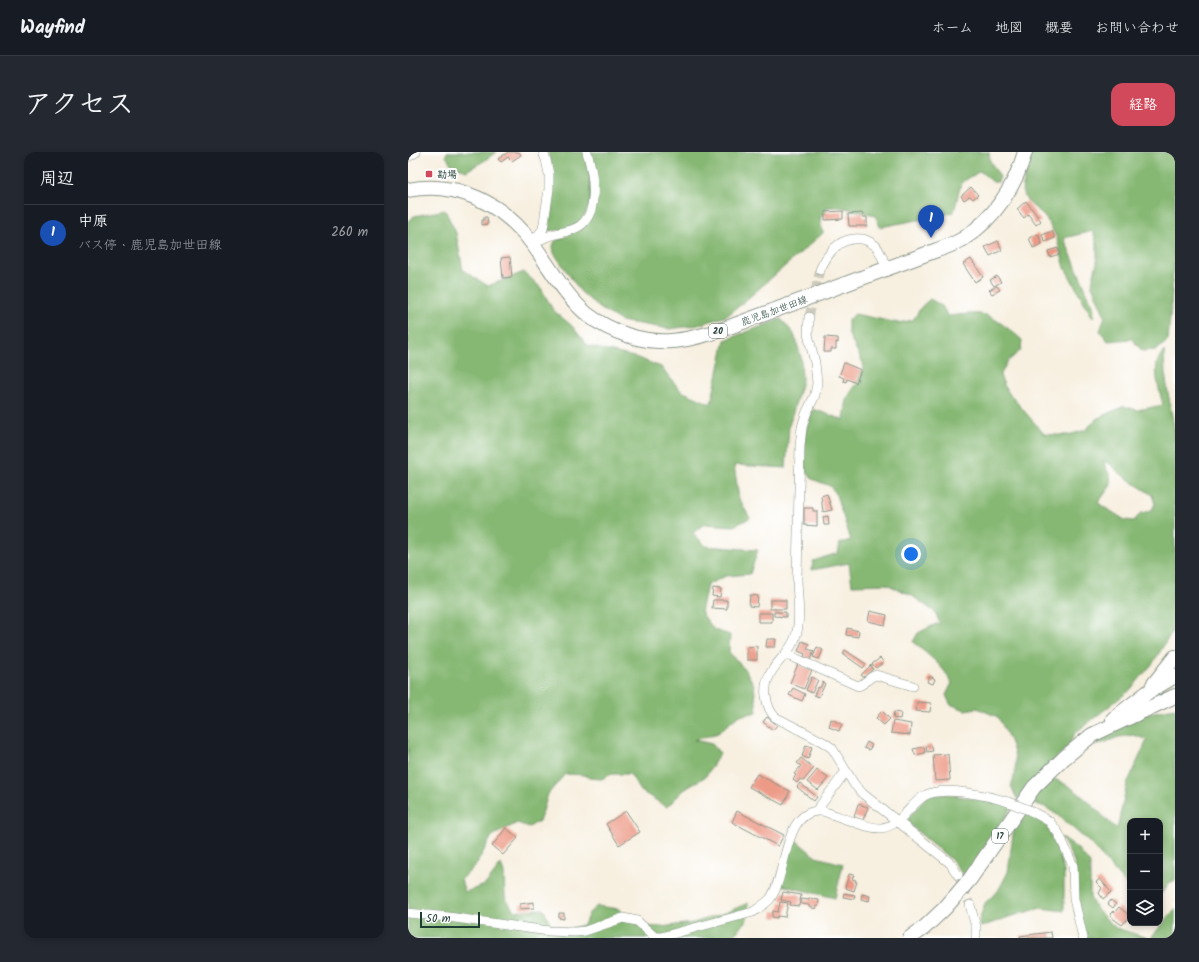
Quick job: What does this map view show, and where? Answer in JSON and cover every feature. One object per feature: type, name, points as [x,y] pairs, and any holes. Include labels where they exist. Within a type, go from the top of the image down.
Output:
[{"type":"main road","name":"鹿児島加世田線","points":[[408,190],[443,188],[455,190],[479,198],[513,221],[532,244],[565,290],[578,306],[588,314],[614,330],[632,336],[653,341],[671,341],[709,334],[887,269],[961,240],[979,227],[997,207],[1011,188],[1024,153]]},
{"type":"main road","points":[[1148,692],[1175,657]]},
{"type":"main road","points":[[1092,735],[1148,692],[1175,676]]},
{"type":"main road","name":"17","points":[[910,938],[935,918],[970,879],[1034,787],[1064,758],[1092,735],[1175,696]]},
{"type":"main road","points":[[1156,705],[1175,701]]},
{"type":"street","points":[[408,157],[416,152]]},
{"type":"street","points":[[532,244],[543,229],[549,189],[549,174],[543,152]]},
{"type":"street","points":[[532,244],[549,236],[574,229],[582,225],[588,217],[593,201],[593,190],[590,162],[587,152]]},
{"type":"street","points":[[820,270],[828,254],[835,247],[842,242],[852,239],[866,240],[875,245],[881,254],[887,269]]},
{"type":"street","points":[[809,317],[808,334],[815,363],[817,383],[815,395],[802,427],[800,446],[797,584],[799,623],[796,636],[786,654],[768,676],[766,683],[766,703],[770,712],[775,717],[832,748],[854,784],[863,794],[950,863],[958,875]]},
{"type":"street","points":[[786,654],[858,686],[863,684],[871,676],[876,675],[913,686]]},
{"type":"street","points":[[817,810],[846,771]]},
{"type":"street","points":[[408,913],[549,931],[575,932],[590,930],[623,918],[637,921],[655,937],[661,937],[753,912],[762,906],[770,898],[776,887],[790,840],[799,820],[806,814],[817,810],[822,810],[872,827],[882,828],[898,821],[924,796],[947,791],[978,795],[1008,802],[1030,810],[1049,821],[1059,834],[1073,866],[1074,899],[1083,938]]},
{"type":"street","points":[[970,905],[976,927],[976,938]]},
{"type":"green space","points":[[447,152],[496,152],[466,171],[451,164],[446,156]]},
{"type":"green space","points":[[548,152],[584,152],[588,171],[590,200],[583,218],[573,227],[566,229],[549,231],[553,171]]},
{"type":"green space","points":[[590,152],[989,152],[990,161],[1000,177],[998,182],[993,182],[980,171],[961,183],[954,212],[880,227],[875,215],[840,207],[828,207],[820,219],[823,233],[727,316],[698,325],[670,329],[621,321],[598,307],[580,291],[554,253],[553,246],[555,241],[571,234],[590,220]]},
{"type":"green space","points":[[1029,152],[1173,152],[1175,181],[1175,226],[1168,341],[1156,350],[1142,351],[1132,339],[1108,341],[1100,331],[1105,316],[1092,286],[1097,263],[1097,244],[1093,231],[1064,238],[1094,309],[1093,318],[1065,268],[1056,236],[1046,218],[1027,201],[1022,191]]},
{"type":"green space","points":[[445,210],[456,233],[463,270],[488,286],[524,272],[541,288],[553,310],[572,326],[588,346],[638,358],[661,367],[681,391],[711,404],[725,340],[781,319],[794,334],[801,357],[802,381],[789,426],[786,468],[734,465],[739,499],[750,518],[734,526],[704,524],[693,533],[706,546],[758,550],[750,574],[726,576],[707,585],[701,612],[714,630],[730,635],[729,652],[746,671],[754,685],[757,712],[738,716],[718,733],[694,740],[712,744],[720,753],[706,776],[684,790],[667,807],[641,791],[630,774],[612,774],[601,779],[589,778],[585,775],[565,774],[548,794],[539,821],[529,827],[517,823],[492,836],[476,865],[461,880],[465,892],[485,885],[501,864],[504,873],[505,897],[514,911],[543,909],[551,924],[566,929],[584,925],[589,913],[597,906],[619,909],[640,926],[661,927],[693,923],[725,913],[748,903],[747,919],[732,938],[408,938],[408,221],[414,216]]},
{"type":"green space","points":[[930,299],[942,306],[948,316],[972,314],[986,315],[1000,323],[1022,340],[1021,350],[1007,362],[1000,376],[1007,391],[1044,434],[1068,435],[1086,430],[1096,419],[1124,406],[1137,410],[1163,405],[1156,369],[1160,356],[1164,351],[1165,374],[1175,434],[1175,627],[1153,663],[1130,690],[1075,733],[1069,745],[1017,799],[1011,786],[1014,776],[1015,758],[1007,734],[998,717],[977,708],[965,710],[950,704],[946,695],[952,683],[935,661],[913,642],[918,633],[936,624],[940,624],[935,612],[911,595],[886,584],[852,585],[849,563],[812,570],[813,561],[838,553],[840,543],[851,540],[835,492],[830,486],[812,479],[803,466],[805,433],[813,409],[844,420],[847,398],[858,382],[864,365],[848,333],[848,320],[855,314],[898,323],[913,320],[922,306]],"holes":[[[1103,461],[1110,464],[1122,475],[1152,495],[1155,504],[1151,511],[1141,513],[1134,521],[1125,520],[1098,503],[1111,485],[1110,476]]]},
{"type":"green space","points":[[1175,708],[1175,881],[1170,882],[1163,891],[1163,818],[1127,818],[1127,886],[1090,843],[1059,816],[1045,807],[1030,802],[1051,778],[1079,793],[1117,829],[1127,784],[1147,740],[1134,735],[1118,737],[1096,746],[1099,735],[1129,717]]},
{"type":"green space","points":[[947,794],[1013,806],[964,877],[954,862],[910,825],[908,818],[927,796]]},
{"type":"green space","points":[[1023,810],[1034,815],[1046,825],[1058,852],[1064,872],[1064,911],[1041,908],[981,927],[979,921],[985,903],[998,891],[1008,872],[1014,827]]},
{"type":"green space","points":[[1061,837],[1078,849],[1090,864],[1090,898],[1098,911],[1116,928],[1148,938],[1085,938],[1081,928],[1074,861]]},
{"type":"green space","points":[[790,840],[797,841],[816,857],[843,864],[835,898],[777,884]]},
{"type":"green space","points":[[1175,909],[1175,938],[1151,938],[1161,926],[1163,926],[1163,924]]},
{"type":"building","points":[[508,152],[519,152],[521,155],[512,161],[508,157],[501,162],[498,159]]},
{"type":"building","points":[[971,187],[978,195],[973,199],[970,196],[964,200],[961,196]]},
{"type":"building","points":[[1026,201],[1041,221],[1036,225],[1028,214],[1024,218],[1017,209]]},
{"type":"building","points":[[843,211],[843,219],[825,220],[825,212]]},
{"type":"building","points":[[863,213],[863,217],[867,217],[867,226],[849,226],[848,214]]},
{"type":"building","points":[[484,217],[487,217],[488,224],[482,225],[482,220],[484,220]]},
{"type":"building","points":[[1052,231],[1055,238],[1045,242],[1042,235]]},
{"type":"building","points":[[1038,234],[1042,244],[1033,248],[1029,238]]},
{"type":"building","points":[[998,241],[1002,250],[990,256],[985,247]]},
{"type":"building","points":[[1058,248],[1060,254],[1050,257],[1048,251]]},
{"type":"building","points":[[510,257],[512,277],[503,278],[501,258]]},
{"type":"building","points":[[971,259],[983,277],[975,282],[963,264]]},
{"type":"building","points":[[997,276],[1001,282],[994,286],[990,280]]},
{"type":"building","points":[[997,286],[1000,290],[992,294],[989,290]]},
{"type":"building","points":[[825,337],[838,338],[838,343],[836,342],[836,349],[831,349],[831,352],[824,352]]},
{"type":"building","points":[[844,363],[861,370],[856,383],[847,379],[846,382],[843,381],[844,378],[839,376]]},
{"type":"building","points":[[827,494],[832,510],[823,512],[821,496]]},
{"type":"building","points":[[804,508],[813,508],[813,511],[817,511],[817,526],[804,525]]},
{"type":"building","points":[[828,516],[829,525],[824,525],[823,517]]},
{"type":"building","points":[[713,588],[721,589],[720,597],[712,596]]},
{"type":"building","points":[[750,595],[758,596],[757,607],[749,606]]},
{"type":"building","points":[[713,600],[727,600],[727,609],[712,608]]},
{"type":"building","points":[[770,600],[786,600],[786,609],[770,609]]},
{"type":"building","points":[[870,611],[887,615],[885,625],[868,621]]},
{"type":"building","points":[[774,612],[786,612],[786,617],[774,616]]},
{"type":"building","points":[[758,613],[772,613],[772,622],[758,622]]},
{"type":"building","points":[[847,628],[859,631],[858,637],[846,635]]},
{"type":"building","points":[[767,639],[776,639],[775,647],[766,647]]},
{"type":"building","points":[[802,641],[809,644],[807,649],[814,651],[810,660],[804,657],[805,654],[798,651]]},
{"type":"building","points":[[757,646],[757,660],[747,660],[747,647]]},
{"type":"building","points":[[817,647],[823,650],[819,659],[813,657]]},
{"type":"building","points":[[845,650],[866,664],[863,668],[843,654]]},
{"type":"building","points":[[880,658],[884,662],[876,668],[872,664]]},
{"type":"building","points":[[798,664],[812,670],[804,689],[790,683]]},
{"type":"building","points":[[871,665],[873,669],[864,677],[861,675]]},
{"type":"building","points":[[930,676],[935,679],[933,684],[927,682]]},
{"type":"building","points":[[812,677],[818,680],[812,693],[806,690]]},
{"type":"building","points":[[823,682],[825,684],[819,697],[814,695],[818,687],[820,688]]},
{"type":"building","points":[[793,688],[805,694],[802,701],[789,695]]},
{"type":"building","points":[[917,702],[931,703],[930,712],[916,711]]},
{"type":"building","points":[[882,711],[890,719],[884,725],[876,718]]},
{"type":"building","points":[[894,712],[901,713],[900,719],[893,718]]},
{"type":"building","points":[[767,717],[777,725],[773,730],[763,722]]},
{"type":"building","points":[[831,719],[842,724],[839,731],[829,727]]},
{"type":"building","points":[[893,721],[911,724],[910,735],[891,733]]},
{"type":"building","points":[[867,742],[872,745],[869,750],[864,748]]},
{"type":"building","points":[[806,745],[812,747],[808,759],[802,756]]},
{"type":"building","points":[[931,745],[933,751],[927,752],[926,746]]},
{"type":"building","points":[[924,747],[925,753],[915,755],[913,749]]},
{"type":"building","points":[[948,754],[950,780],[935,781],[933,755]]},
{"type":"building","points":[[801,758],[814,768],[803,781],[800,779],[797,783],[793,780],[796,775],[794,774],[801,766],[797,763]]},
{"type":"building","points":[[817,770],[828,778],[818,790],[807,782]]},
{"type":"building","points":[[757,774],[790,791],[783,805],[749,787]]},
{"type":"building","points":[[800,783],[817,797],[814,801],[797,787]]},
{"type":"building","points":[[858,804],[868,807],[863,820],[854,817]]},
{"type":"building","points":[[626,811],[640,832],[619,845],[606,824]]},
{"type":"building","points":[[737,811],[784,835],[778,846],[732,822]]},
{"type":"building","points":[[506,828],[518,838],[503,855],[492,846]]},
{"type":"building","points":[[849,874],[854,875],[852,879],[856,880],[855,882],[857,882],[854,891],[845,888]]},
{"type":"building","points":[[1100,879],[1111,892],[1103,899],[1099,893],[1102,888],[1096,882]]},
{"type":"building","points":[[783,892],[801,895],[799,906],[790,905],[791,902],[781,900]]},
{"type":"building","points":[[844,893],[855,895],[854,899],[843,897]]},
{"type":"building","points":[[862,894],[870,896],[869,901],[861,899]]},
{"type":"building","points":[[809,898],[819,900],[818,907],[816,906],[816,909],[809,907],[809,905],[801,904],[801,899],[809,900]]},
{"type":"building","points":[[1111,900],[1116,904],[1113,908],[1108,904]]},
{"type":"building","points":[[534,902],[534,908],[520,909],[520,904]]},
{"type":"building","points":[[780,902],[788,903],[785,917],[772,917],[773,911],[778,912]]},
{"type":"building","points":[[1119,907],[1127,914],[1127,919],[1122,925],[1111,917],[1112,916],[1110,914],[1113,911],[1114,913]]},
{"type":"building","points":[[559,913],[564,913],[564,919],[559,918]]},
{"type":"building","points":[[1051,932],[1052,938],[1020,938],[1020,936]]},
{"type":"tunnel","points":[[809,317],[820,270]]},
{"type":"tunnel","points":[[958,875],[970,905]]},
{"type":"place","name":"勘場","points":[[429,174]]},
{"type":"place","name":"中原","points":[[931,238]]}]
